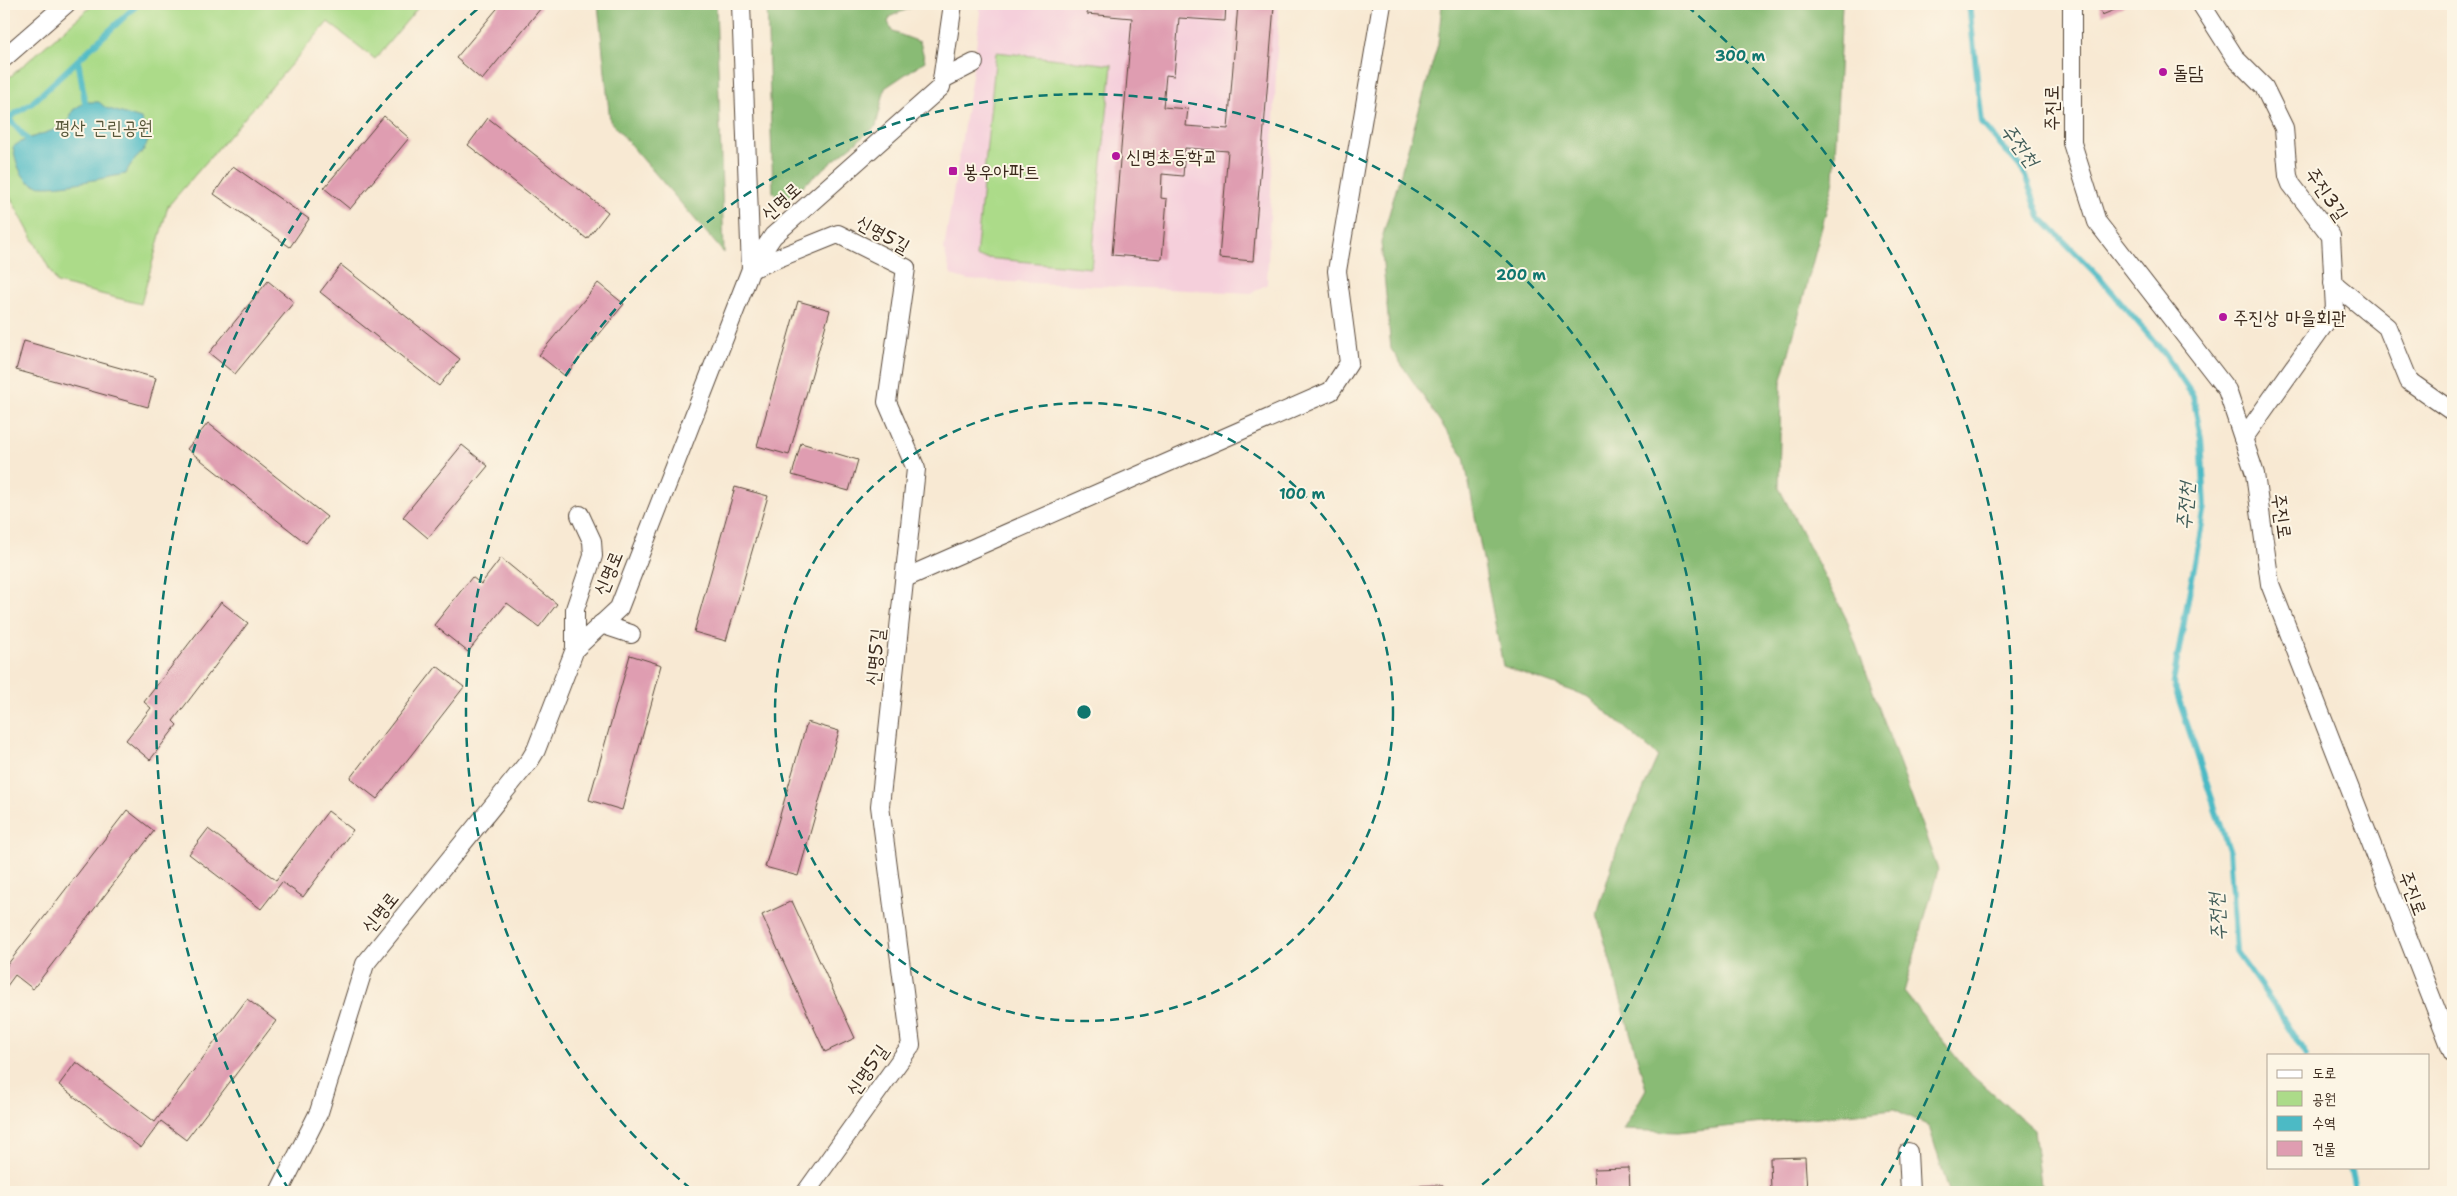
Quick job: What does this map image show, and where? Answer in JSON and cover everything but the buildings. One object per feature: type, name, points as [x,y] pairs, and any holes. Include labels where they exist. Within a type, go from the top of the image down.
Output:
[{"type":"street","points":[[4,58],[66,4]]},
{"type":"street","points":[[741,4],[751,269]]},
{"type":"street","points":[[943,79],[952,4]]},
{"type":"street","points":[[905,578],[1331,391],[1349,364],[1337,271],[1382,4]]},
{"type":"street","name":"주진로","points":[[2072,4],[2072,143],[2097,222],[2227,390],[2255,474],[2270,584],[2453,1053]]},
{"type":"street","name":"주진3길","points":[[2201,4],[2236,59],[2264,87],[2284,128],[2288,176],[2291,184],[2331,236],[2334,309],[2243,439]]},
{"type":"street","points":[[943,79],[974,63]]},
{"type":"street","name":"신명로","points":[[279,1192],[319,1112],[365,964],[530,760],[575,648],[619,608],[751,269],[773,236],[941,87],[943,79]]},
{"type":"street","name":"신명5길","points":[[751,269],[838,234],[906,268],[887,402],[916,468],[880,806],[910,1045],[806,1192]]},
{"type":"street","points":[[2333,283],[2387,327],[2409,381],[2453,412]]},
{"type":"street","points":[[575,648],[575,609],[593,556],[592,541],[580,515]]},
{"type":"street","points":[[600,624],[631,634]]},
{"type":"street","points":[[1908,1152],[1910,1192]]},
{"type":"shaded area","name":"신명초등학교","points":[[981,4],[1279,4],[1267,284],[1252,293],[968,280],[951,275],[944,249],[974,63]]},
{"type":"green space","name":"평산 근린공원","points":[[94,4],[421,4],[375,59],[328,22],[168,206],[141,304],[57,283],[4,186],[4,82]]},
{"type":"green space","points":[[598,4],[716,4],[724,253],[610,121]]},
{"type":"green space","points":[[767,4],[920,4],[891,16],[888,22],[893,32],[920,42],[925,61],[885,88],[876,126],[783,202],[773,192]]},
{"type":"green space","points":[[1442,4],[1842,4],[1834,181],[1781,383],[1779,488],[1847,620],[1938,870],[1904,992],[1968,1072],[2034,1130],[2042,1192],[1949,1192],[1929,1126],[1894,1109],[1678,1132],[1623,1130],[1646,1089],[1597,914],[1617,849],[1658,756],[1589,697],[1503,666],[1464,457],[1391,349],[1381,242],[1438,44]]},
{"type":"green space","points":[[996,52],[1112,65],[1091,268],[976,257]]},
{"type":"water","points":[[85,102],[99,102],[106,108],[141,119],[149,134],[148,141],[146,147],[128,168],[126,174],[51,186],[33,184],[24,178],[13,147],[24,140],[67,124],[73,110]]},
{"type":"waterway","points":[[4,121],[32,103],[138,4]]},
{"type":"waterway","name":"주전천","points":[[1969,4],[1982,123],[2023,170],[2040,217],[2102,280],[2164,353],[2193,396],[2201,438],[2205,507],[2173,682],[2229,850],[2236,951],[2280,1013],[2305,1054]]},
{"type":"waterway","points":[[78,60],[85,102]]},
{"type":"waterway","points":[[8,118],[28,140]]},
{"type":"waterway","name":"주전천","points":[[2350,1168],[2356,1192]]},
{"type":"place","name":"돌담","points":[[2163,72]]},
{"type":"place","name":"신명초등학교","points":[[1116,156]]},
{"type":"place","name":"봉우아파트","points":[[953,171]]},
{"type":"place","name":"주진상 마을회관","points":[[2223,317]]}]
